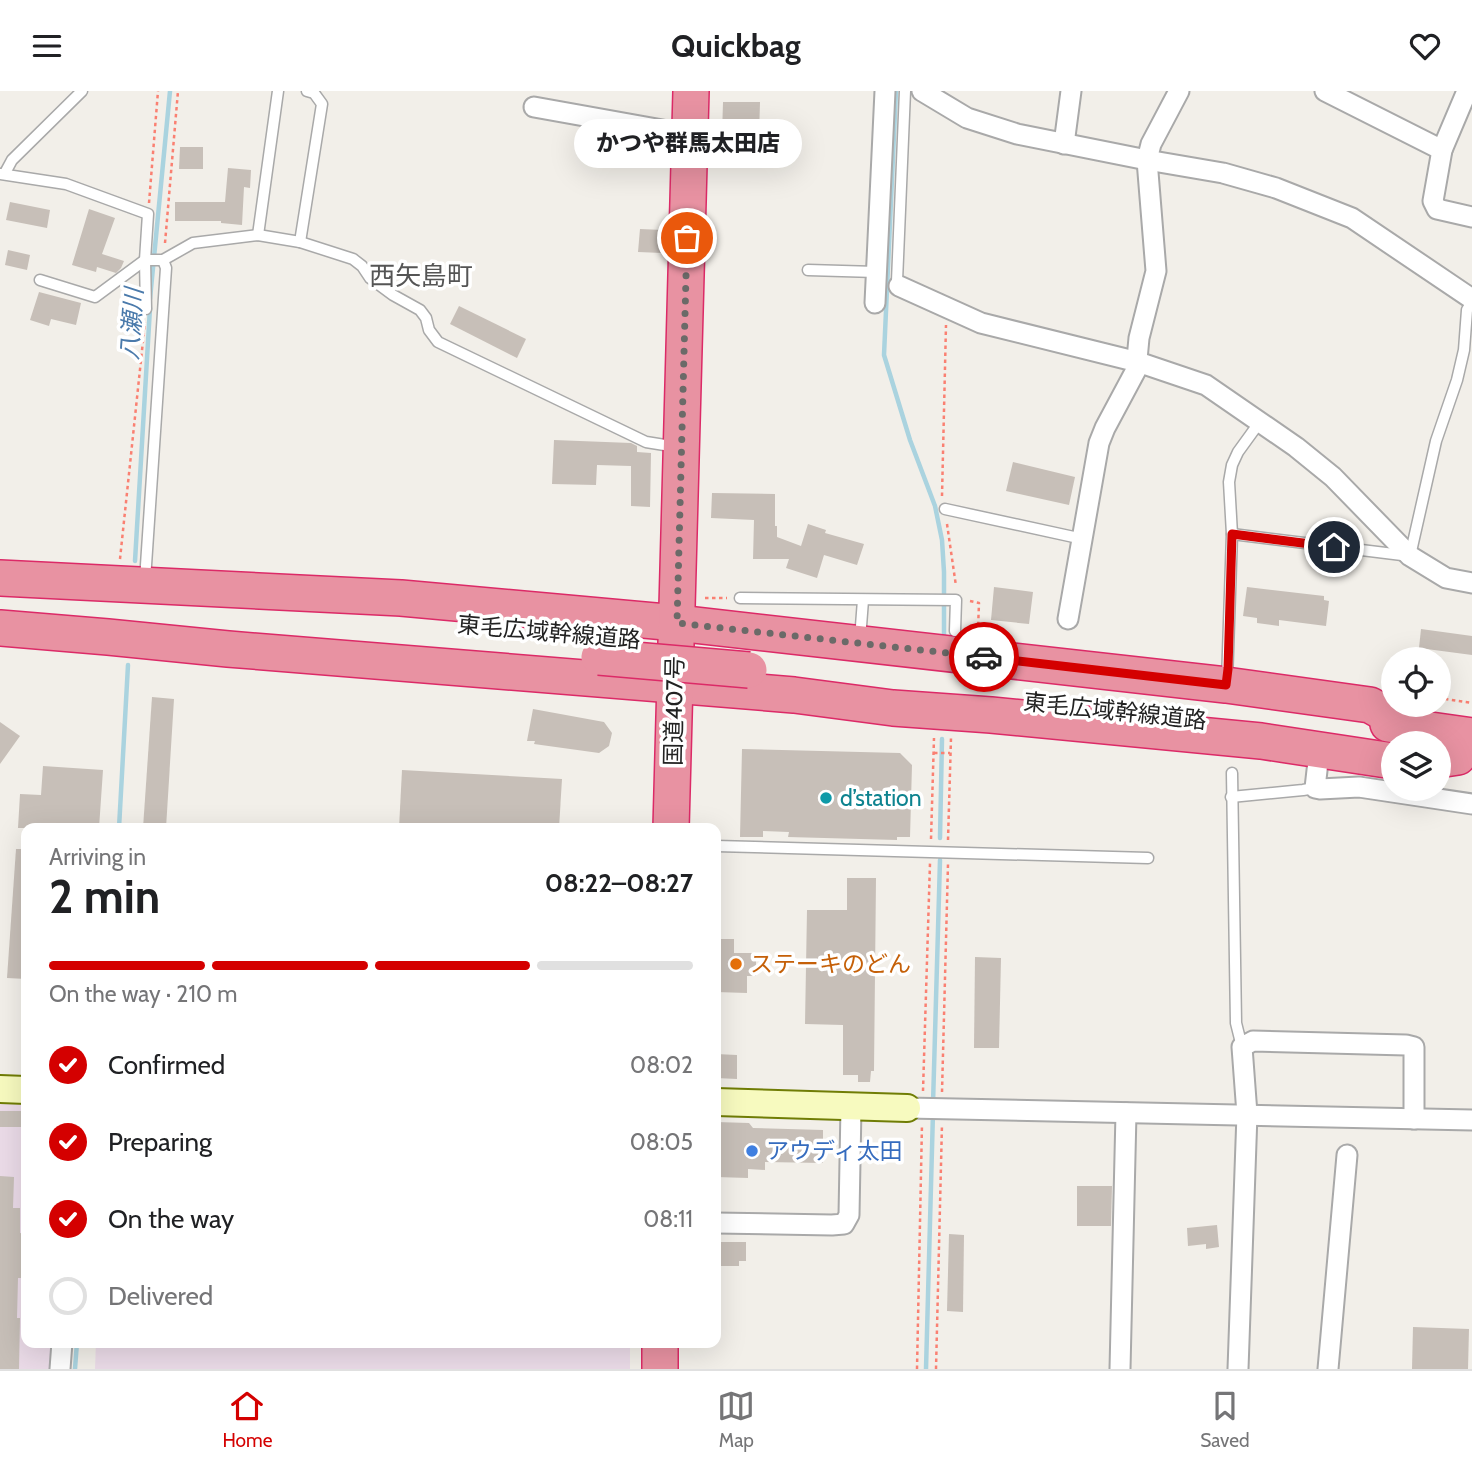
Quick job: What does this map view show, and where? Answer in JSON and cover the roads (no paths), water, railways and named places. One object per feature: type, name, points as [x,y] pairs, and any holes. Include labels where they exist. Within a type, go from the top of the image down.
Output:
[{"type":"highway","name":"国道407号","points":[[671,823],[691,91]]},
{"type":"highway","points":[[0,578],[132,577],[677,623],[1226,685],[1370,705],[1395,731]]},
{"type":"highway","name":"東毛広域幹線道路","points":[[0,591],[1264,706],[1381,732]]},
{"type":"highway","name":"東毛広域幹線道路","points":[[0,611],[600,646]]},
{"type":"highway","points":[[0,628],[794,695],[893,708],[1261,741],[1321,743],[1381,758]]},
{"type":"highway","name":"東毛広域幹線道路","points":[[748,659],[1257,727],[1321,743],[1381,738]]},
{"type":"highway","points":[[660,1348],[660,1369]]},
{"type":"street","points":[[874,303],[885,91]]},
{"type":"street","points":[[922,91],[967,118],[1017,134],[1223,173],[1276,188],[1352,218],[1471,295]]},
{"type":"street","points":[[1064,144],[1071,91]]},
{"type":"street","points":[[1068,619],[1099,443],[1136,370],[1139,338],[1156,271],[1147,160],[1151,144],[1179,91]]},
{"type":"street","points":[[1325,91],[1442,150]]},
{"type":"street","points":[[1467,91],[1442,150],[1433,201],[1437,208],[1472,216]]},
{"type":"street","points":[[534,107],[690,134]]},
{"type":"street","points":[[899,286],[981,323],[1138,362],[1206,385],[1296,447],[1333,477],[1410,556],[1446,578],[1472,583]]},
{"type":"street","points":[[1321,743],[1315,787],[1320,789],[1359,787],[1472,803]]},
{"type":"street","points":[[1238,1369],[1247,1114],[1242,1047],[1253,1041],[1413,1047],[1414,1119]]},
{"type":"street","points":[[0,1090],[21,1090]]},
{"type":"street","points":[[721,1102],[1472,1120]]},
{"type":"street","points":[[721,1223],[844,1224],[849,1215],[851,1107]]},
{"type":"street","points":[[1120,1369],[1126,1113]]},
{"type":"street","points":[[1328,1369],[1347,1155]]},
{"type":"street","points":[[60,1369],[62,1348]]},
{"type":"lane","points":[[82,91],[12,160],[3,174],[66,184],[148,214],[146,309]]},
{"type":"lane","points":[[258,235],[278,91]]},
{"type":"lane","points":[[300,241],[322,104],[314,93],[307,91]]},
{"type":"lane","points":[[899,286],[897,281],[905,91]]},
{"type":"lane","points":[[40,280],[94,297],[147,260],[163,260],[193,243],[258,235],[300,241],[353,259],[362,265],[370,278],[420,310],[426,318],[429,331],[438,342],[646,442],[681,447]]},
{"type":"lane","points":[[132,577],[166,268],[163,260]]},
{"type":"lane","points":[[808,270],[876,272]]},
{"type":"lane","points":[[1232,534],[1410,556],[1436,441],[1457,380],[1471,295]]},
{"type":"lane","points":[[1226,685],[1232,534],[1228,482],[1238,452],[1259,423]]},
{"type":"lane","points":[[945,509],[1083,539]]},
{"type":"lane","points":[[740,598],[956,600],[955,631]]},
{"type":"lane","points":[[859,643],[863,600]]},
{"type":"lane","points":[[1232,773],[1236,1023],[1242,1047]]},
{"type":"lane","points":[[1231,797],[1315,787]]},
{"type":"lane","points":[[721,846],[1147,858]]},
{"type":"waterway","name":"八瀬川","points":[[150,299],[170,91]]},
{"type":"waterway","points":[[896,91],[884,355],[910,440],[935,506],[942,540],[944,634]]},
{"type":"waterway","name":"八瀬川","points":[[135,561],[150,308]]},
{"type":"waterway","name":"八瀬川","points":[[119,823],[128,665]]},
{"type":"waterway","points":[[940,838],[942,739]]},
{"type":"waterway","points":[[933,1104],[940,860]]},
{"type":"waterway","points":[[926,1369],[933,1112]]},
{"type":"waterway","name":"八瀬川","points":[[75,1369],[77,1348]]},
{"type":"place","name":"かつや群馬太田店","points":[[687,238]]},
{"type":"place","name":"d’station","points":[[826,798]]},
{"type":"place","name":"ステーキのどん","points":[[736,964]]},
{"type":"place","name":"アウディ太田","points":[[752,1151]]},
{"type":"district","name":"西矢島町","points":[[421,276]]}]
